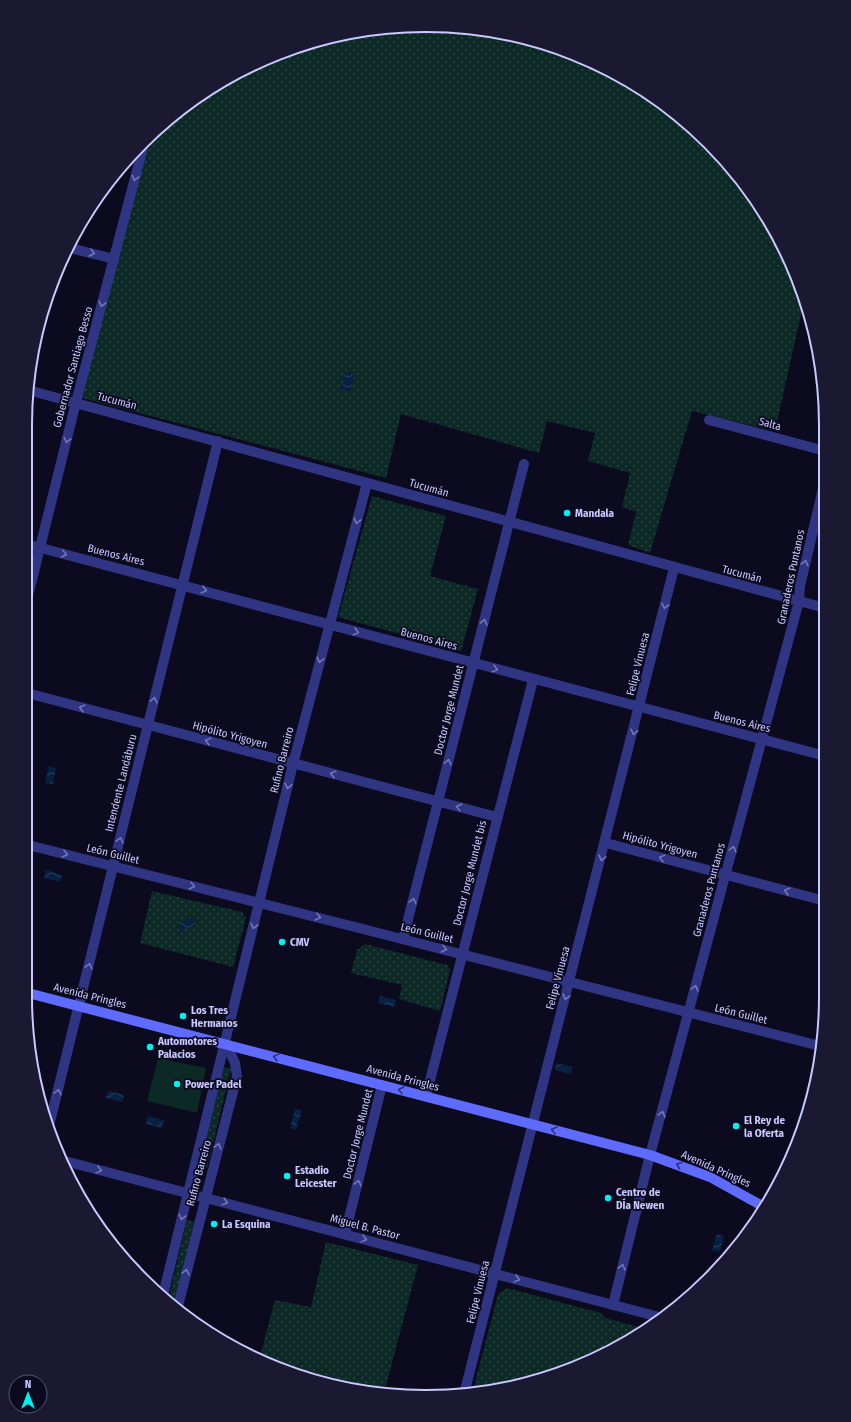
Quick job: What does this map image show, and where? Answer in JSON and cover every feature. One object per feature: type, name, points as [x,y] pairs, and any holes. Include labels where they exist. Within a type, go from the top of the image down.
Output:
[{"type":"main road","name":"Avenida Pringles","points":[[32,994],[650,1155],[710,1177],[759,1204]]},
{"type":"street","name":"Gobernador Santiago Besso","points":[[32,580],[76,402],[140,154]]},
{"type":"street","points":[[74,249],[114,259]]},
{"type":"street","name":"Tucumán","points":[[34,391],[218,441],[509,523],[819,606]]},
{"type":"street","name":"Salta","points":[[708,420],[819,449]]},
{"type":"street","name":"Intendente Landáburu","points":[[51,1117],[218,441]]},
{"type":"street","name":"Doctor Jorge Mundet","points":[[403,939],[524,464]]},
{"type":"street","name":"Rufino Barreiro","points":[[164,1290],[226,1044],[293,764],[367,483]]},
{"type":"street","name":"Granaderos Puntanos","points":[[613,1305],[650,1155],[799,601],[800,586],[819,505]]},
{"type":"street","name":"Buenos Aires","points":[[32,546],[182,584],[473,664],[819,754]]},
{"type":"street","name":"Felipe Vinuesa","points":[[466,1388],[496,1273],[532,1124],[606,843],[674,568]]},
{"type":"street","name":"Doctor Jorge Mundet bis","points":[[426,1096],[533,680]]},
{"type":"street","name":"Hipólito Yrigoyen","points":[[32,694],[497,817]]},
{"type":"street","name":"Hipólito Yrigoyen","points":[[606,843],[819,899]]},
{"type":"street","name":"León Guillet","points":[[32,846],[816,1045]]},
{"type":"street","name":"Rufino Barreiro","points":[[179,1303],[237,1076],[235,1063],[226,1044]]},
{"type":"street","name":"Doctor Jorge Mundet","points":[[345,1234],[382,1085]]},
{"type":"street","name":"Miguel B. Pastor","points":[[69,1162],[655,1316]]},
{"type":"green space","points":[[426,32],[451,33],[477,35],[527,45],[576,62],[600,73],[644,98],[665,113],[704,147],[738,186],[753,207],[778,251],[789,275],[802,311],[775,431],[692,411],[650,553],[628,545],[636,512],[622,507],[630,473],[588,461],[595,433],[547,421],[539,453],[401,414],[386,478],[82,398],[142,153],[186,113],[207,98],[251,73],[275,62],[324,45],[374,35]]},
{"type":"green space","points":[[372,496],[446,516],[430,576],[478,589],[461,651],[338,617]]},
{"type":"green space","points":[[152,891],[242,912],[246,918],[233,967],[140,943]]},
{"type":"green space","points":[[365,944],[447,965],[450,970],[440,1011],[399,999],[402,985],[351,973],[357,950]]},
{"type":"green space","name":"Power Padel","points":[[158,1058],[206,1068],[197,1113],[147,1101]]},
{"type":"green space","points":[[224,1067],[231,1069],[207,1168],[200,1166]]},
{"type":"green space","points":[[187,1220],[194,1222],[175,1300],[169,1295]]},
{"type":"green space","points":[[326,1242],[418,1265],[385,1388],[324,1377],[299,1369],[261,1353],[275,1300],[311,1307]]},
{"type":"green space","points":[[507,1288],[601,1313],[605,1318],[639,1327],[600,1349],[552,1369],[527,1377],[474,1387],[498,1294]]},
{"type":"water","points":[[345,372],[355,374],[350,392],[341,390]]},
{"type":"water","points":[[49,766],[56,768],[53,784],[45,783]]},
{"type":"water","points":[[46,870],[62,875],[60,882],[44,878]]},
{"type":"water","points":[[193,917],[196,924],[181,931],[178,924]]},
{"type":"water","points":[[380,996],[396,1000],[394,1007],[378,1003]]},
{"type":"water","points":[[556,1063],[572,1067],[571,1074],[555,1070]]},
{"type":"water","points":[[108,1091],[124,1095],[122,1102],[106,1098]]},
{"type":"water","points":[[295,1109],[302,1110],[296,1130],[290,1128]]},
{"type":"water","points":[[148,1116],[164,1120],[162,1128],[146,1124]]},
{"type":"water","points":[[717,1234],[724,1236],[720,1252],[712,1250]]},
{"type":"place","name":"Mandala","points":[[567,513]]},
{"type":"place","name":"CMV","points":[[282,942]]},
{"type":"place","name":"Los Tres Hermanos","points":[[183,1016]]},
{"type":"place","name":"Automotores Palacios","points":[[150,1047]]},
{"type":"place","name":"Power Padel","points":[[177,1084]]},
{"type":"place","name":"El Rey de la Oferta","points":[[736,1126]]},
{"type":"place","name":"Estadio Leicester","points":[[287,1176]]},
{"type":"place","name":"Centro de DÍa Newen","points":[[608,1198]]},
{"type":"place","name":"La Esquina","points":[[214,1224]]}]
